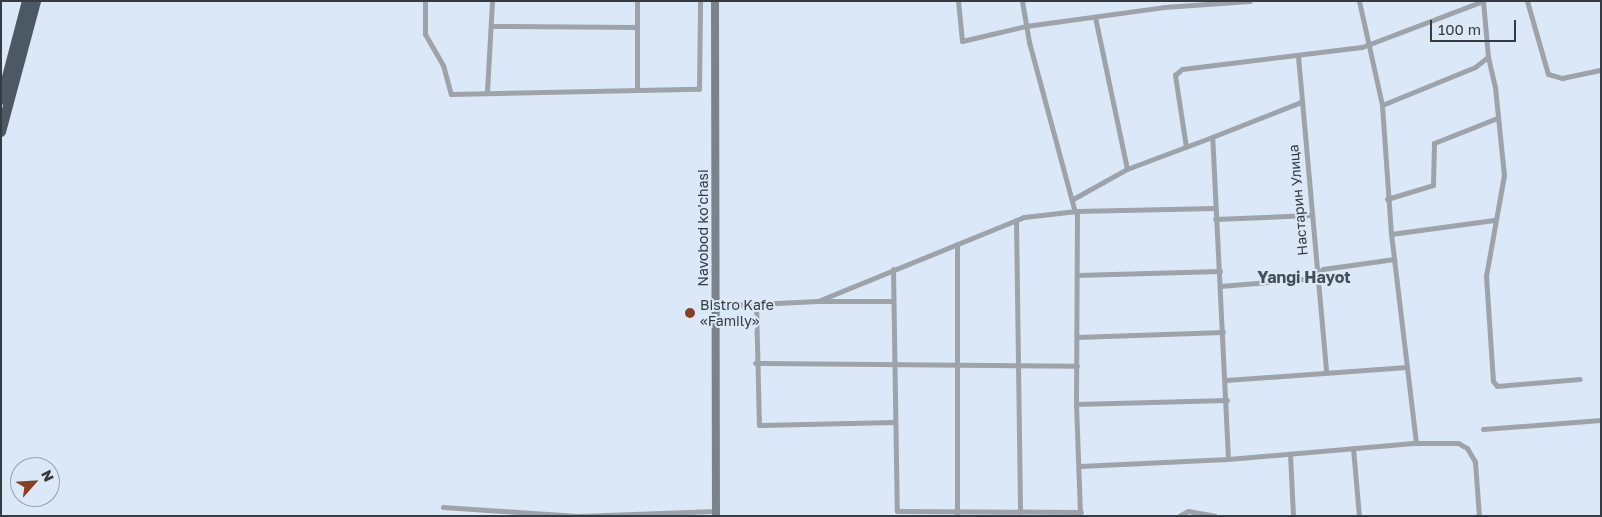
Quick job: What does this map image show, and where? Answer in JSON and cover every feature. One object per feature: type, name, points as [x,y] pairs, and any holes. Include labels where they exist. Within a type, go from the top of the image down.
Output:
[{"type":"highway","points":[[1,100],[27,1]]},
{"type":"highway","points":[[1,132],[36,1]]},
{"type":"street","points":[[424,1],[425,34],[444,64],[451,94],[487,91],[699,89],[700,1]]},
{"type":"street","points":[[487,91],[492,1]]},
{"type":"street","points":[[637,89],[638,1]]},
{"type":"street","name":"Navobod ko'chasi","points":[[715,1],[716,513]]},
{"type":"street","points":[[958,1],[962,41],[1026,26],[1164,7],[1250,1]]},
{"type":"street","points":[[893,269],[892,364],[897,511],[957,514],[1020,512],[1080,514],[1080,466],[1076,404],[1076,211],[1073,199],[1066,185],[1026,26],[1022,1]]},
{"type":"street","points":[[1358,1],[1382,106],[1390,234],[1416,443]]},
{"type":"street","points":[[1186,146],[1175,75],[1177,71],[1368,45],[1483,1],[1488,57],[1504,175],[1494,220],[1486,276],[1494,383],[1497,386],[1580,379]]},
{"type":"street","points":[[1527,1],[1548,74],[1562,78],[1601,70]]},
{"type":"street","points":[[1095,17],[1127,169]]},
{"type":"street","points":[[492,26],[637,27]]},
{"type":"street","name":"Настарин Улица","points":[[1298,56],[1310,215],[1326,372]]},
{"type":"street","points":[[1382,106],[1475,67],[1488,57]]},
{"type":"street","points":[[1073,199],[1127,169],[1300,102]]},
{"type":"street","points":[[1387,199],[1434,185],[1434,143],[1497,118]]},
{"type":"street","points":[[1212,137],[1215,219],[1226,380],[1228,459]]},
{"type":"street","points":[[818,301],[1016,220],[1076,211],[1215,208]]},
{"type":"street","points":[[1215,219],[1310,215]]},
{"type":"street","points":[[1016,220],[1020,512]]},
{"type":"street","points":[[1390,234],[1494,220]]},
{"type":"street","points":[[957,244],[955,364],[957,514]]},
{"type":"street","points":[[1220,286],[1316,277],[1323,269],[1394,259]]},
{"type":"street","points":[[1077,275],[1220,271]]},
{"type":"street","points":[[715,306],[818,301],[893,301]]},
{"type":"street","points":[[756,303],[755,363],[759,425],[894,422]]},
{"type":"street","points":[[1077,338],[1223,332]]},
{"type":"street","points":[[755,363],[1077,366]]},
{"type":"street","points":[[1226,380],[1407,367]]},
{"type":"street","points":[[1076,404],[1226,400]]},
{"type":"street","points":[[1483,429],[1601,420]]},
{"type":"street","points":[[1080,466],[1228,459],[1416,443],[1458,444],[1468,448],[1475,462],[1479,516]]},
{"type":"street","points":[[1353,448],[1359,516]]},
{"type":"street","points":[[1290,454],[1293,516]]},
{"type":"street","points":[[443,507],[578,516],[654,516],[716,513]]},
{"type":"street","points":[[1179,516],[1188,511],[1215,516]]},
{"type":"place","name":"Bistro Kafe «Family»","points":[[690,313]]},
{"type":"district","name":"Yangi Hayot","points":[[1304,277]]}]
